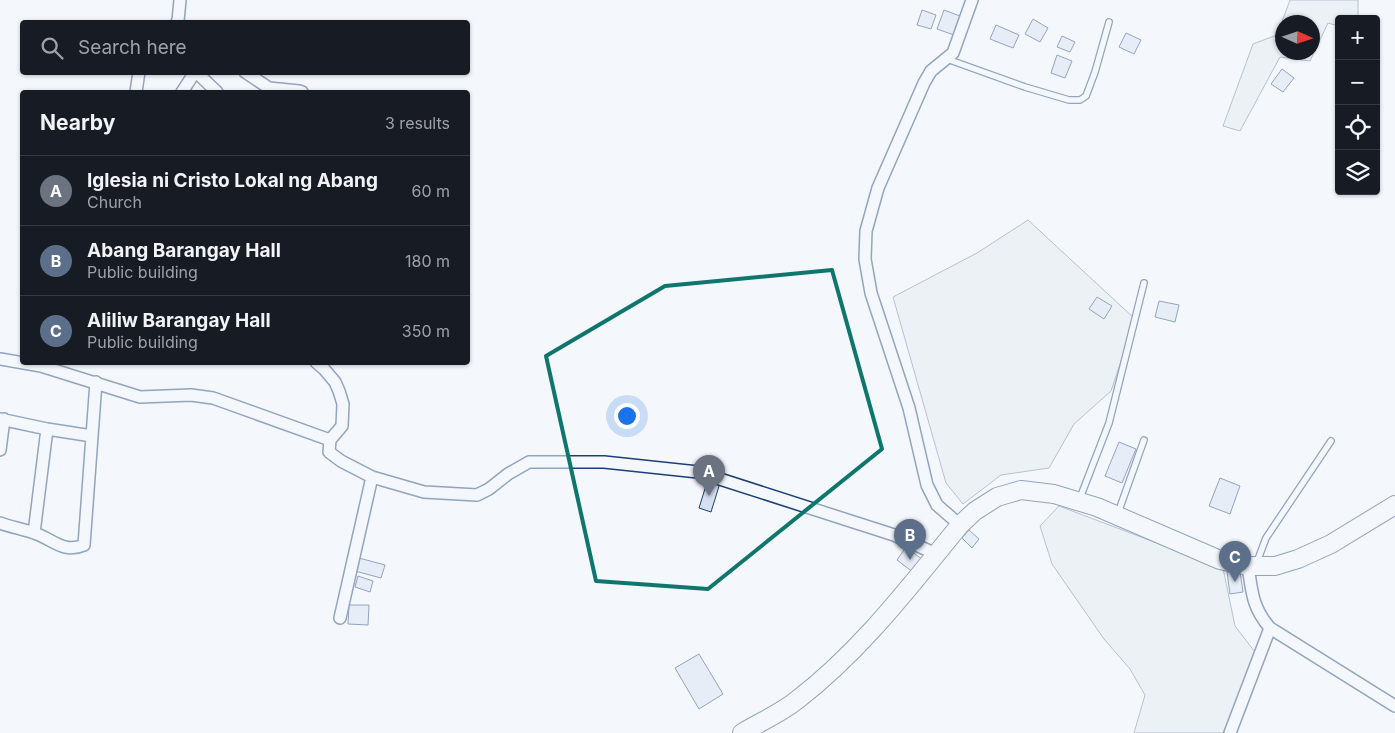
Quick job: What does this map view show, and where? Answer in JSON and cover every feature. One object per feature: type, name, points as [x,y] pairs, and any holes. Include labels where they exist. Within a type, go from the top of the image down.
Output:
[{"type":"main road","points":[[742,733],[796,701],[834,670],[874,628],[960,525],[975,511],[997,497],[1021,490],[1054,494],[1097,507],[1220,560],[1252,566],[1274,566],[1298,559],[1331,544],[1395,505]]},
{"type":"street","points":[[178,20],[180,0]]},
{"type":"street","points":[[960,525],[937,505],[927,485],[909,408],[871,293],[864,259],[866,231],[878,188],[924,83],[931,71],[953,54],[972,0]]},
{"type":"street","points":[[136,90],[139,75]]},
{"type":"street","points":[[183,90],[193,75]]},
{"type":"street","points":[[198,75],[215,90]]},
{"type":"street","points":[[250,75],[269,88],[289,90]]},
{"type":"street","points":[[0,359],[20,362]]},
{"type":"street","points":[[35,365],[96,382],[140,397],[191,395],[212,398],[330,440]]},
{"type":"street","points":[[323,365],[335,382],[342,404],[342,426],[330,440],[329,452],[349,466],[372,477],[424,492],[477,495],[529,462],[604,462],[698,472],[894,535],[936,554]]},
{"type":"street","points":[[0,523],[34,533],[63,548],[76,549],[84,545],[96,382]]},
{"type":"street","points":[[0,450],[2,419],[46,429],[92,436]]},
{"type":"street","points":[[34,533],[46,429]]},
{"type":"street","points":[[340,618],[372,477]]},
{"type":"street","points":[[1252,566],[1254,603],[1270,628],[1395,706]]},
{"type":"street","points":[[1230,733],[1270,628]]},
{"type":"lane","points":[[947,59],[1025,87],[1069,100],[1080,100],[1086,96],[1089,88],[1108,22]]},
{"type":"lane","points":[[1079,501],[1109,423],[1144,283]]},
{"type":"lane","points":[[1118,516],[1144,440]]},
{"type":"lane","points":[[1252,566],[1266,538],[1331,441]]},
{"type":"highlighted area","points":[[832,270],[882,449],[708,589],[596,581],[546,356],[665,286]]},
{"type":"shaded area","points":[[1290,0],[1358,0],[1358,15],[1335,15],[1335,25],[1328,23],[1320,40],[1320,15],[1284,15]]},
{"type":"shaded area","points":[[1275,36],[1275,60],[1278,60],[1240,131],[1223,126],[1253,44]]},
{"type":"shaded area","points":[[1028,220],[1135,319],[1111,391],[1074,424],[1049,468],[1001,475],[963,504],[946,483],[893,297],[977,253]]},
{"type":"shaded area","points":[[1059,506],[1223,568],[1235,626],[1258,656],[1223,733],[1134,733],[1145,695],[1130,669],[1104,639],[1052,564],[1040,526]]},
{"type":"building","points":[[922,10],[936,15],[931,29],[917,25]]},
{"type":"building","points":[[944,10],[960,16],[954,35],[937,29]]},
{"type":"building","points":[[1033,19],[1048,28],[1040,42],[1025,34]]},
{"type":"building","points":[[996,25],[1019,35],[1013,48],[990,39]]},
{"type":"building","points":[[1126,33],[1141,40],[1134,54],[1119,47]]},
{"type":"building","points":[[1062,36],[1075,42],[1070,52],[1057,47]]},
{"type":"building","points":[[1057,55],[1072,61],[1065,78],[1051,73]]},
{"type":"building","points":[[1282,69],[1294,78],[1283,92],[1271,84]]},
{"type":"building","points":[[1097,297],[1112,306],[1104,319],[1089,309]]},
{"type":"building","points":[[1159,301],[1179,305],[1175,322],[1155,317]]},
{"type":"building","points":[[1119,442],[1136,449],[1122,483],[1105,476]]},
{"type":"building","points":[[1220,478],[1240,486],[1230,514],[1209,506]]},
{"type":"building","points":[[708,479],[720,483],[711,512],[699,508]]},
{"type":"building","points":[[969,530],[979,539],[972,548],[962,538]]},
{"type":"building","points":[[906,547],[923,560],[914,573],[897,560]]},
{"type":"building","points":[[359,558],[385,565],[381,578],[355,571]]},
{"type":"building","points":[[1240,571],[1243,592],[1230,594],[1227,572]]},
{"type":"building","points":[[358,576],[373,581],[370,592],[355,587]]},
{"type":"building","points":[[349,605],[369,605],[368,625],[348,624]]},
{"type":"building","points":[[699,654],[723,694],[699,709],[675,668]]},
{"type":"place","name":"Iglesia ni Cristo Lokal ng Abang","points":[[709,496]]},
{"type":"place","name":"Abang Barangay Hall","points":[[910,560]]},
{"type":"place","name":"Aliliw Barangay Hall","points":[[1235,582]]}]
